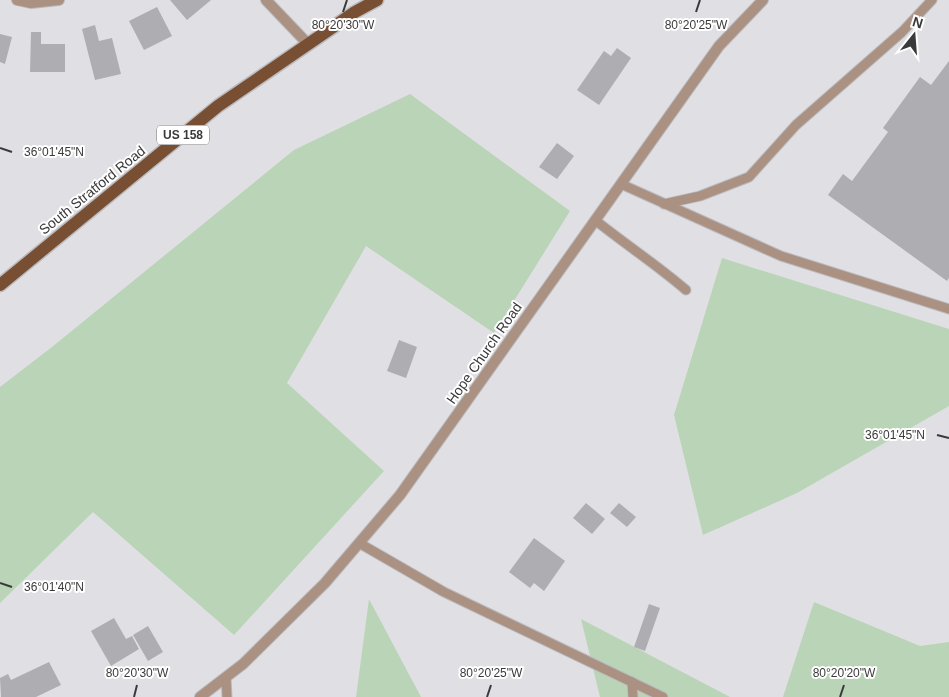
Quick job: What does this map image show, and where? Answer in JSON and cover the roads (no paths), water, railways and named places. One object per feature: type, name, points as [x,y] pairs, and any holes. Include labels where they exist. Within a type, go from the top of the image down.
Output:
[{"type":"main road","name":"South Stratford Road","points":[[0,285],[218,106],[355,12],[377,0]]},
{"type":"street","points":[[17,0],[31,3],[59,0]]},
{"type":"street","points":[[266,0],[308,44]]},
{"type":"street","name":"Hope Church Road","points":[[200,697],[243,664],[325,583],[400,495],[719,46],[763,0]]},
{"type":"lane","points":[[664,204],[700,196],[749,177],[796,125],[902,32],[932,0]]},
{"type":"lane","points":[[620,184],[781,256],[949,309]]},
{"type":"lane","points":[[596,220],[628,246],[657,265],[686,290]]},
{"type":"lane","points":[[359,543],[444,592],[663,697]]},
{"type":"lane","points":[[226,677],[228,697]]},
{"type":"lane","points":[[632,682],[633,697]]}]
